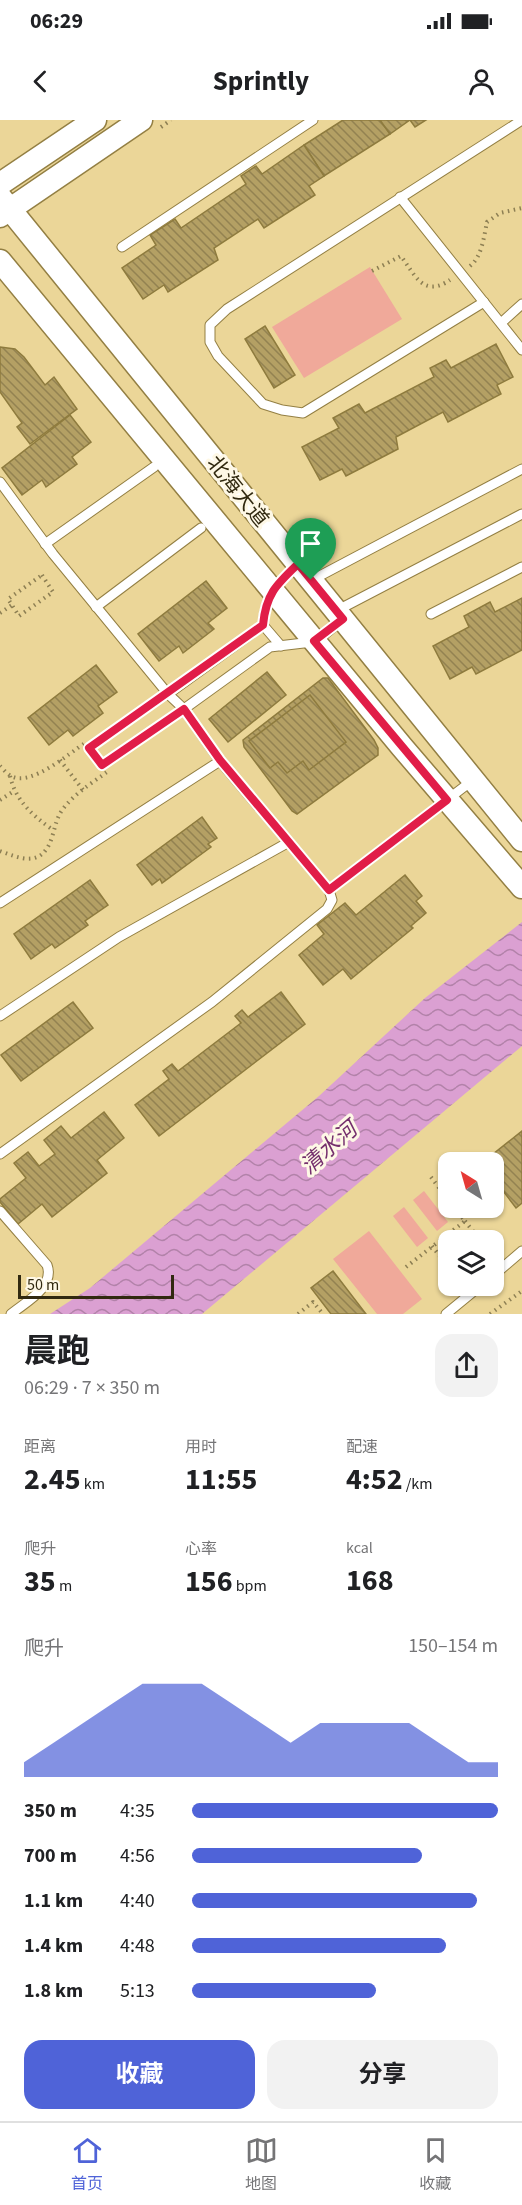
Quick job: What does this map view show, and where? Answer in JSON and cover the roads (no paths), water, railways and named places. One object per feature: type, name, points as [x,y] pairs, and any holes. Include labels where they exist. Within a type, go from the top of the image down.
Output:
[{"type":"street","points":[[0,184],[95,120]]},
{"type":"street","points":[[3,208],[141,120]]},
{"type":"street","name":"北海大道","points":[[3,208],[522,840]]},
{"type":"street","name":"北海大道","points":[[0,261],[314,641],[522,887]]},
{"type":"lane","points":[[122,247],[313,120]]},
{"type":"lane","points":[[484,302],[303,413],[263,404],[218,356],[210,342],[210,325],[227,309],[522,120]]},
{"type":"lane","points":[[400,197],[522,350]]},
{"type":"lane","points":[[501,323],[522,304]]},
{"type":"lane","points":[[45,544],[154,467]]},
{"type":"lane","points":[[168,694],[263,625],[266,605],[272,590],[304,572],[522,469]]},
{"type":"lane","points":[[0,482],[45,544],[168,694],[184,709],[220,760],[329,890],[332,900],[327,909],[212,1002],[0,1154]]},
{"type":"lane","points":[[184,709],[270,648],[314,641],[339,615],[522,514]]},
{"type":"lane","points":[[96,607],[201,528]]},
{"type":"lane","points":[[431,615],[522,567]]},
{"type":"lane","points":[[263,625],[281,646]]},
{"type":"lane","points":[[0,903],[220,760]]},
{"type":"lane","points":[[329,890],[473,780]]},
{"type":"lane","points":[[0,1016],[120,937],[289,842]]},
{"type":"lane","points":[[0,1210],[47,1265],[49,1271],[47,1282],[11,1314]]},
{"type":"lane","points":[[504,1266],[522,1251]]},
{"type":"lane","points":[[446,1314],[468,1296]]},
{"type":"water","name":"清水河","points":[[522,922],[522,1046],[202,1314],[50,1314],[90,1288],[319,1096],[425,998]]}]
